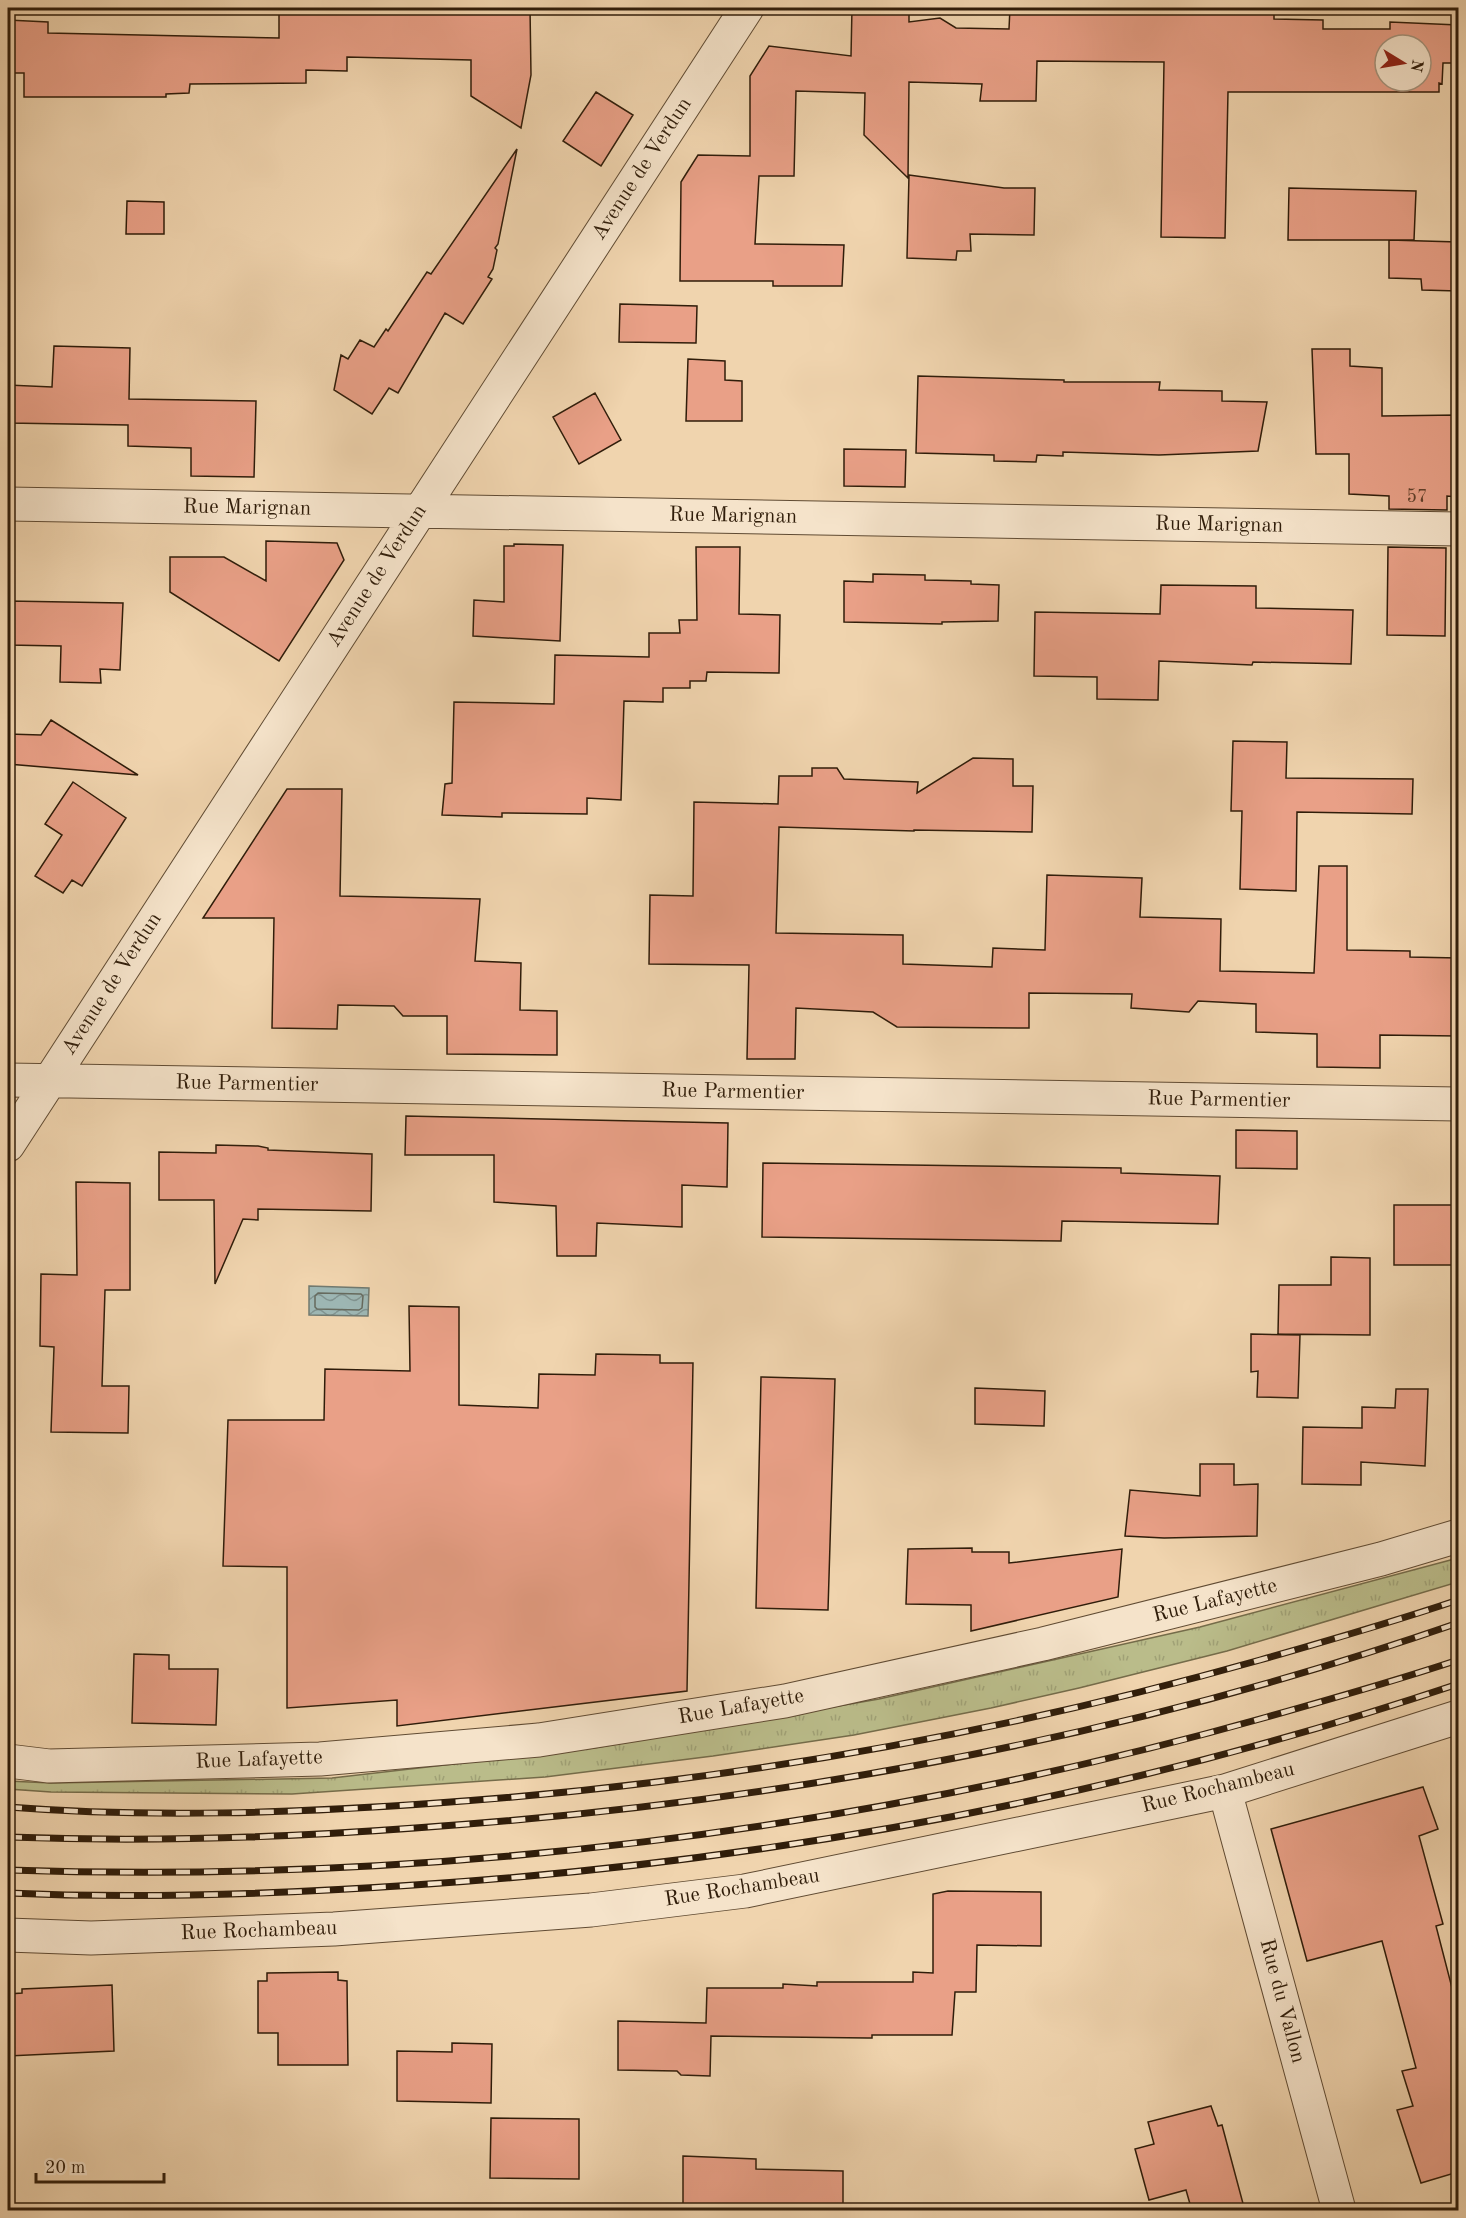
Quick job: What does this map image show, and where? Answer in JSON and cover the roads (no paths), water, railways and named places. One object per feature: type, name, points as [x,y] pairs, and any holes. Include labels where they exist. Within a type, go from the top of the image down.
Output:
[{"type":"street","name":"Avenue de Verdun","points":[[8,1145],[747,8]]},
{"type":"street","name":"Rue Marignan","points":[[8,504],[1458,529]]},
{"type":"street","name":"Rue Parmentier","points":[[8,1080],[1458,1104]]},
{"type":"street","name":"Rue Lafayette","points":[[8,1761],[49,1766],[320,1759],[539,1740],[785,1701],[1043,1644],[1381,1559],[1458,1536]]},
{"type":"street","name":"Rue Rochambeau","points":[[8,1935],[91,1938],[333,1929],[591,1910],[745,1891],[1225,1791],[1458,1717]]},
{"type":"street","name":"Rue du Vallon","points":[[1225,1791],[1339,2211]]},
{"type":"water","points":[[309,1286],[369,1288],[368,1316],[309,1315]]},
{"type":"railway","points":[[8,1807],[168,1813],[330,1809],[541,1795],[749,1769],[955,1734],[1057,1712],[1260,1660],[1458,1600]]},
{"type":"railway","points":[[8,1837],[160,1839],[262,1837],[415,1828],[548,1817],[680,1802],[812,1783],[944,1760],[1074,1733],[1203,1701],[1332,1664],[1458,1623]]},
{"type":"railway","points":[[8,1870],[167,1872],[326,1868],[485,1858],[644,1842],[801,1820],[958,1791],[1113,1757],[1291,1710],[1458,1660]]},
{"type":"railway","points":[[8,1893],[109,1896],[313,1891],[547,1874],[680,1860],[811,1841],[943,1818],[1073,1791],[1203,1760],[1331,1724],[1458,1684]]}]
